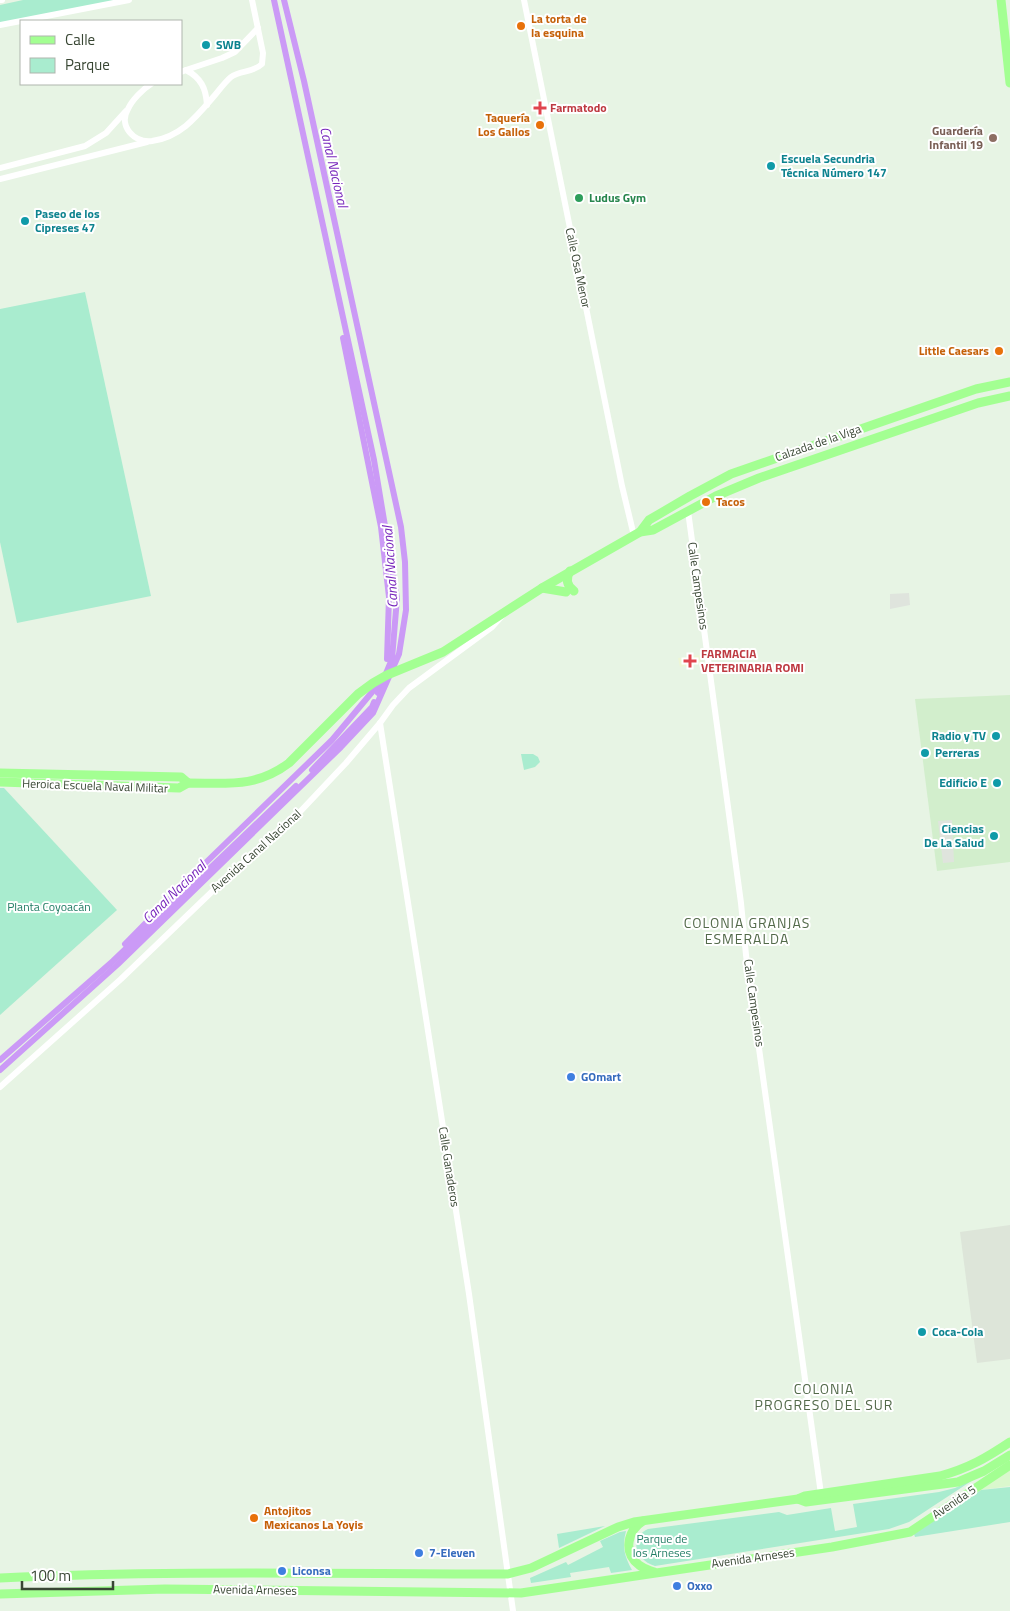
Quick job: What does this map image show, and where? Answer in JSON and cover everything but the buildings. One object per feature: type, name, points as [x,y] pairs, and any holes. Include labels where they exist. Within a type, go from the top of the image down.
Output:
[{"type":"main road","points":[[1001,0],[1010,83]]},
{"type":"main road","name":"Calzada de la Viga","points":[[637,534],[649,520],[731,474],[929,404],[976,389],[1010,382]]},
{"type":"main road","name":"Calzada de la Viga","points":[[437,654],[456,644],[570,571],[637,534],[653,530],[732,489],[933,418],[978,403],[1010,396]]},
{"type":"main road","points":[[929,404],[933,418]]},
{"type":"main road","points":[[542,588],[570,591],[567,577],[570,571]]},
{"type":"main road","name":"Heroica Escuela Naval Militar","points":[[0,773],[181,778],[188,782],[249,782],[276,772],[289,763],[358,694],[387,675],[437,654]]},
{"type":"main road","name":"Heroica Escuela Naval Militar","points":[[0,782],[179,788],[188,782]]},
{"type":"main road","points":[[654,1572],[639,1566],[629,1550],[632,1532],[638,1524],[646,1520],[798,1499],[803,1496],[940,1476],[979,1462],[1010,1442]]},
{"type":"main road","points":[[798,1499],[804,1502],[958,1482],[984,1471],[1010,1455]]},
{"type":"main road","name":"Avenida 5","points":[[896,1535],[910,1532],[1010,1464]]},
{"type":"main road","name":"Avenida Arneses","points":[[0,1578],[63,1575],[508,1574],[531,1568],[618,1527],[646,1520]]},
{"type":"main road","name":"Avenida Arneses","points":[[0,1594],[165,1589],[521,1593],[832,1547],[896,1535]]},
{"type":"street","points":[[26,20],[129,0]]},
{"type":"street","points":[[0,179],[171,136],[181,131],[201,113],[231,77],[256,69],[262,64],[263,53],[252,0]]},
{"type":"street","name":"Calle Osa Menor","points":[[524,0],[622,486],[637,534]]},
{"type":"street","points":[[0,25],[20,21]]},
{"type":"street","points":[[184,71],[235,52],[258,28]]},
{"type":"street","points":[[184,71],[196,75],[204,85],[207,105]]},
{"type":"street","points":[[0,168],[85,146],[96,141],[114,126],[150,85]]},
{"type":"street","points":[[127,110],[125,120],[128,132],[137,140],[150,141]]},
{"type":"street","name":"Calle Campesinos","points":[[688,511],[746,954],[821,1494]]},
{"type":"street","name":"Avenida Canal Nacional","points":[[0,1087],[121,979],[222,882],[297,816],[326,786],[409,688],[492,627],[505,611]]},
{"type":"street","name":"Calle Ganaderos","points":[[380,723],[468,1284],[513,1611]]},
{"type":"shaded area","points":[[909,593],[910,605],[890,609],[890,594]]},
{"type":"shaded area","name":"FARMACIA VETERINARIA ROMI","points":[[700,655],[701,664],[680,667],[678,658]]},
{"type":"shaded area","points":[[1010,695],[1010,862],[937,871],[915,699]]},
{"type":"shaded area","points":[[952,820],[954,862],[943,863],[938,821]]},
{"type":"shaded area","points":[[1010,1225],[1010,1359],[977,1363],[960,1232]]},
{"type":"shaded area","points":[[1010,1469],[1010,1486],[981,1490]]},
{"type":"green space","points":[[23,0],[121,0],[0,24],[0,5]]},
{"type":"green space","points":[[85,292],[151,596],[17,623],[0,542],[0,309]]},
{"type":"green space","points":[[521,754],[533,754],[538,757],[540,762],[535,767],[524,770]]},
{"type":"green space","name":"Planta Coyoacán","points":[[0,788],[4,788],[117,910],[0,1015]]},
{"type":"green space","name":"Parque de los Arneses","points":[[976,1478],[909,1522],[889,1529],[655,1566],[643,1560],[637,1549],[638,1538],[648,1529],[779,1512],[787,1515],[831,1508],[835,1531],[857,1527],[853,1504],[939,1492],[955,1488]]},
{"type":"green space","points":[[1010,1487],[1010,1522],[915,1537],[914,1534],[981,1490]]},
{"type":"green space","points":[[605,1526],[559,1548],[557,1534]]},
{"type":"green space","points":[[626,1531],[624,1551],[632,1570],[611,1573],[609,1567],[570,1573],[571,1577],[531,1583],[530,1578],[566,1562],[568,1565],[603,1547],[600,1541]]},
{"type":"waterway","name":"Canal Nacional","points":[[274,0],[374,460],[397,598],[392,659],[378,693]]},
{"type":"waterway","name":"Canal Nacional","points":[[0,1070],[118,964],[341,747],[373,713],[399,654],[406,610],[405,562],[401,527],[304,81],[284,0]]},
{"type":"waterway","name":"Canal Nacional","points":[[343,338],[381,527],[389,597],[387,659]]},
{"type":"waterway","name":"Canal Nacional","points":[[125,944],[332,740],[378,685]]},
{"type":"waterway","name":"Canal Nacional","points":[[312,770],[372,707],[374,702]]},
{"type":"waterway","name":"Canal Nacional","points":[[0,1060],[113,961],[296,786]]},
{"type":"place","name":"La torta de la esquina","points":[[521,26]]},
{"type":"place","name":"SWB","points":[[206,45]]},
{"type":"place","name":"Farmatodo","points":[[540,108]]},
{"type":"place","name":"Taquería Los Gallos","points":[[540,125]]},
{"type":"place","name":"Guardería Infantil 19","points":[[993,138]]},
{"type":"place","name":"Escuela Secundria Técnica Número 147","points":[[771,166]]},
{"type":"place","name":"Ludus Gym","points":[[579,198]]},
{"type":"place","name":"Paseo de los Cipreses 47","points":[[25,221]]},
{"type":"place","name":"Little Caesars","points":[[999,351]]},
{"type":"place","name":"Tacos","points":[[706,502]]},
{"type":"place","name":"FARMACIA VETERINARIA ROMI","points":[[690,661]]},
{"type":"place","name":"Radio y TV","points":[[996,736]]},
{"type":"place","name":"Perreras","points":[[925,753]]},
{"type":"place","name":"Edificio E","points":[[997,783]]},
{"type":"place","name":"Ciencias De La Salud","points":[[994,836]]},
{"type":"place","name":"GOmart","points":[[571,1077]]},
{"type":"place","name":"Coca-Cola","points":[[922,1332]]},
{"type":"place","name":"Antojitos Mexicanos La Yoyis","points":[[254,1518]]},
{"type":"place","name":"7-Eleven","points":[[419,1553]]},
{"type":"place","name":"Liconsa","points":[[282,1571]]},
{"type":"place","name":"Oxxo","points":[[677,1586]]},
{"type":"district","name":"COLONIA GRANJAS ESMERALDA","points":[[747,932]]},
{"type":"district","name":"COLONIA PROGRESO DEL SUR","points":[[824,1398]]}]
